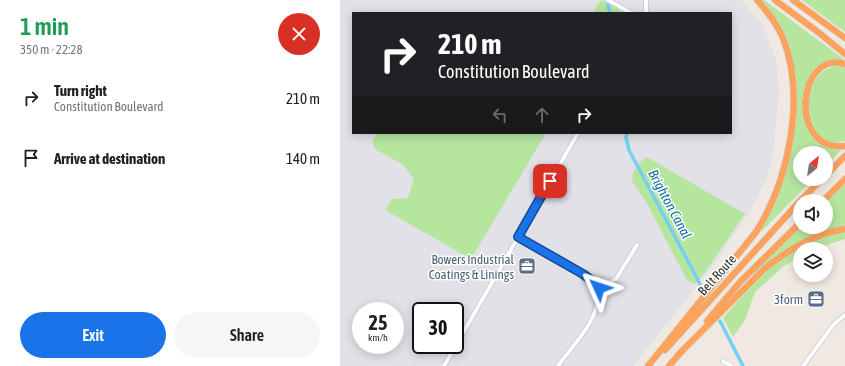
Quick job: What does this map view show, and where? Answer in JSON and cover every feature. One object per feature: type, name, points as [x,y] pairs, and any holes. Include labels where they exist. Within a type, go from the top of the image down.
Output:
[{"type":"highway","points":[[648,366],[756,232],[767,213],[784,170],[788,153],[793,81],[782,37],[767,11],[757,0]]},
{"type":"highway","points":[[775,0],[845,54]]},
{"type":"highway","points":[[793,0],[845,38]]},
{"type":"highway","points":[[845,64],[836,63],[826,66],[814,74],[807,91],[806,102],[808,124],[819,139],[827,144],[845,146]]},
{"type":"highway","points":[[833,168],[845,156]]},
{"type":"highway","points":[[830,194],[845,179]]},
{"type":"highway","name":"Belt Route","points":[[807,194],[815,186]]},
{"type":"highway","name":"Belt Route","points":[[653,366],[672,342],[793,209]]},
{"type":"highway","points":[[678,355],[764,269],[777,259],[814,237],[845,229]]},
{"type":"highway","name":"Belt Route","points":[[669,366],[740,282],[793,230]]},
{"type":"street","points":[[608,0],[629,12]]},
{"type":"street","points":[[646,0],[646,12]]},
{"type":"street","points":[[444,366],[577,134]]},
{"type":"street","points":[[518,237],[583,274],[592,281],[596,289],[598,299],[596,313],[558,366]]},
{"type":"street","points":[[596,289],[616,279],[637,245]]},
{"type":"street","points":[[803,366],[834,324],[845,315]]},
{"type":"street","points":[[723,361],[731,366]]},
{"type":"shaded area","points":[[340,0],[741,0],[763,25],[777,62],[779,93],[773,155],[767,178],[749,213],[716,262],[633,366],[340,366]]},
{"type":"green space","points":[[601,0],[621,11],[620,12],[594,12]]},
{"type":"green space","points":[[760,0],[764,0],[845,60],[845,62],[821,66],[804,99],[804,120],[808,129],[815,137],[844,147],[833,159],[833,146],[793,146],[793,186],[806,186],[798,194],[793,194],[793,199],[762,231],[761,230],[782,185],[791,149],[790,53]]},
{"type":"green space","points":[[802,0],[845,0],[845,32]]},
{"type":"green space","points":[[835,66],[845,66],[845,141],[830,141],[818,135],[811,125],[808,111],[808,97],[813,83],[822,73]]},
{"type":"green space","points":[[376,134],[545,134],[471,259],[385,210],[392,199],[408,198],[414,179],[402,164],[375,149],[372,141]]},
{"type":"green space","points":[[647,157],[745,214],[706,271],[695,284],[687,280],[646,202],[632,181],[633,173],[638,164]]},
{"type":"green space","points":[[845,184],[845,226],[833,229],[833,195]]},
{"type":"green space","points":[[845,230],[845,239],[833,243],[809,242]]},
{"type":"green space","points":[[793,234],[818,234],[801,242],[793,242],[793,246],[766,264],[756,273],[754,272]]},
{"type":"green space","points":[[793,251],[793,260],[784,266],[755,292],[745,320],[733,337],[723,318],[763,272]]},
{"type":"waterway","name":"Brighton Canal","points":[[608,5],[610,12]]},
{"type":"waterway","name":"Brighton Canal","points":[[627,134],[626,138],[629,150],[700,284]]},
{"type":"waterway","name":"Brighton Canal","points":[[720,321],[743,366]]},
{"type":"place","name":"Bowers Industrial Coatings & Linings","points":[[527,266]]},
{"type":"place","name":"3form","points":[[816,299]]},
{"type":"route","points":[[550,181],[518,237],[585,275],[592,281],[596,289],[599,288]]}]
